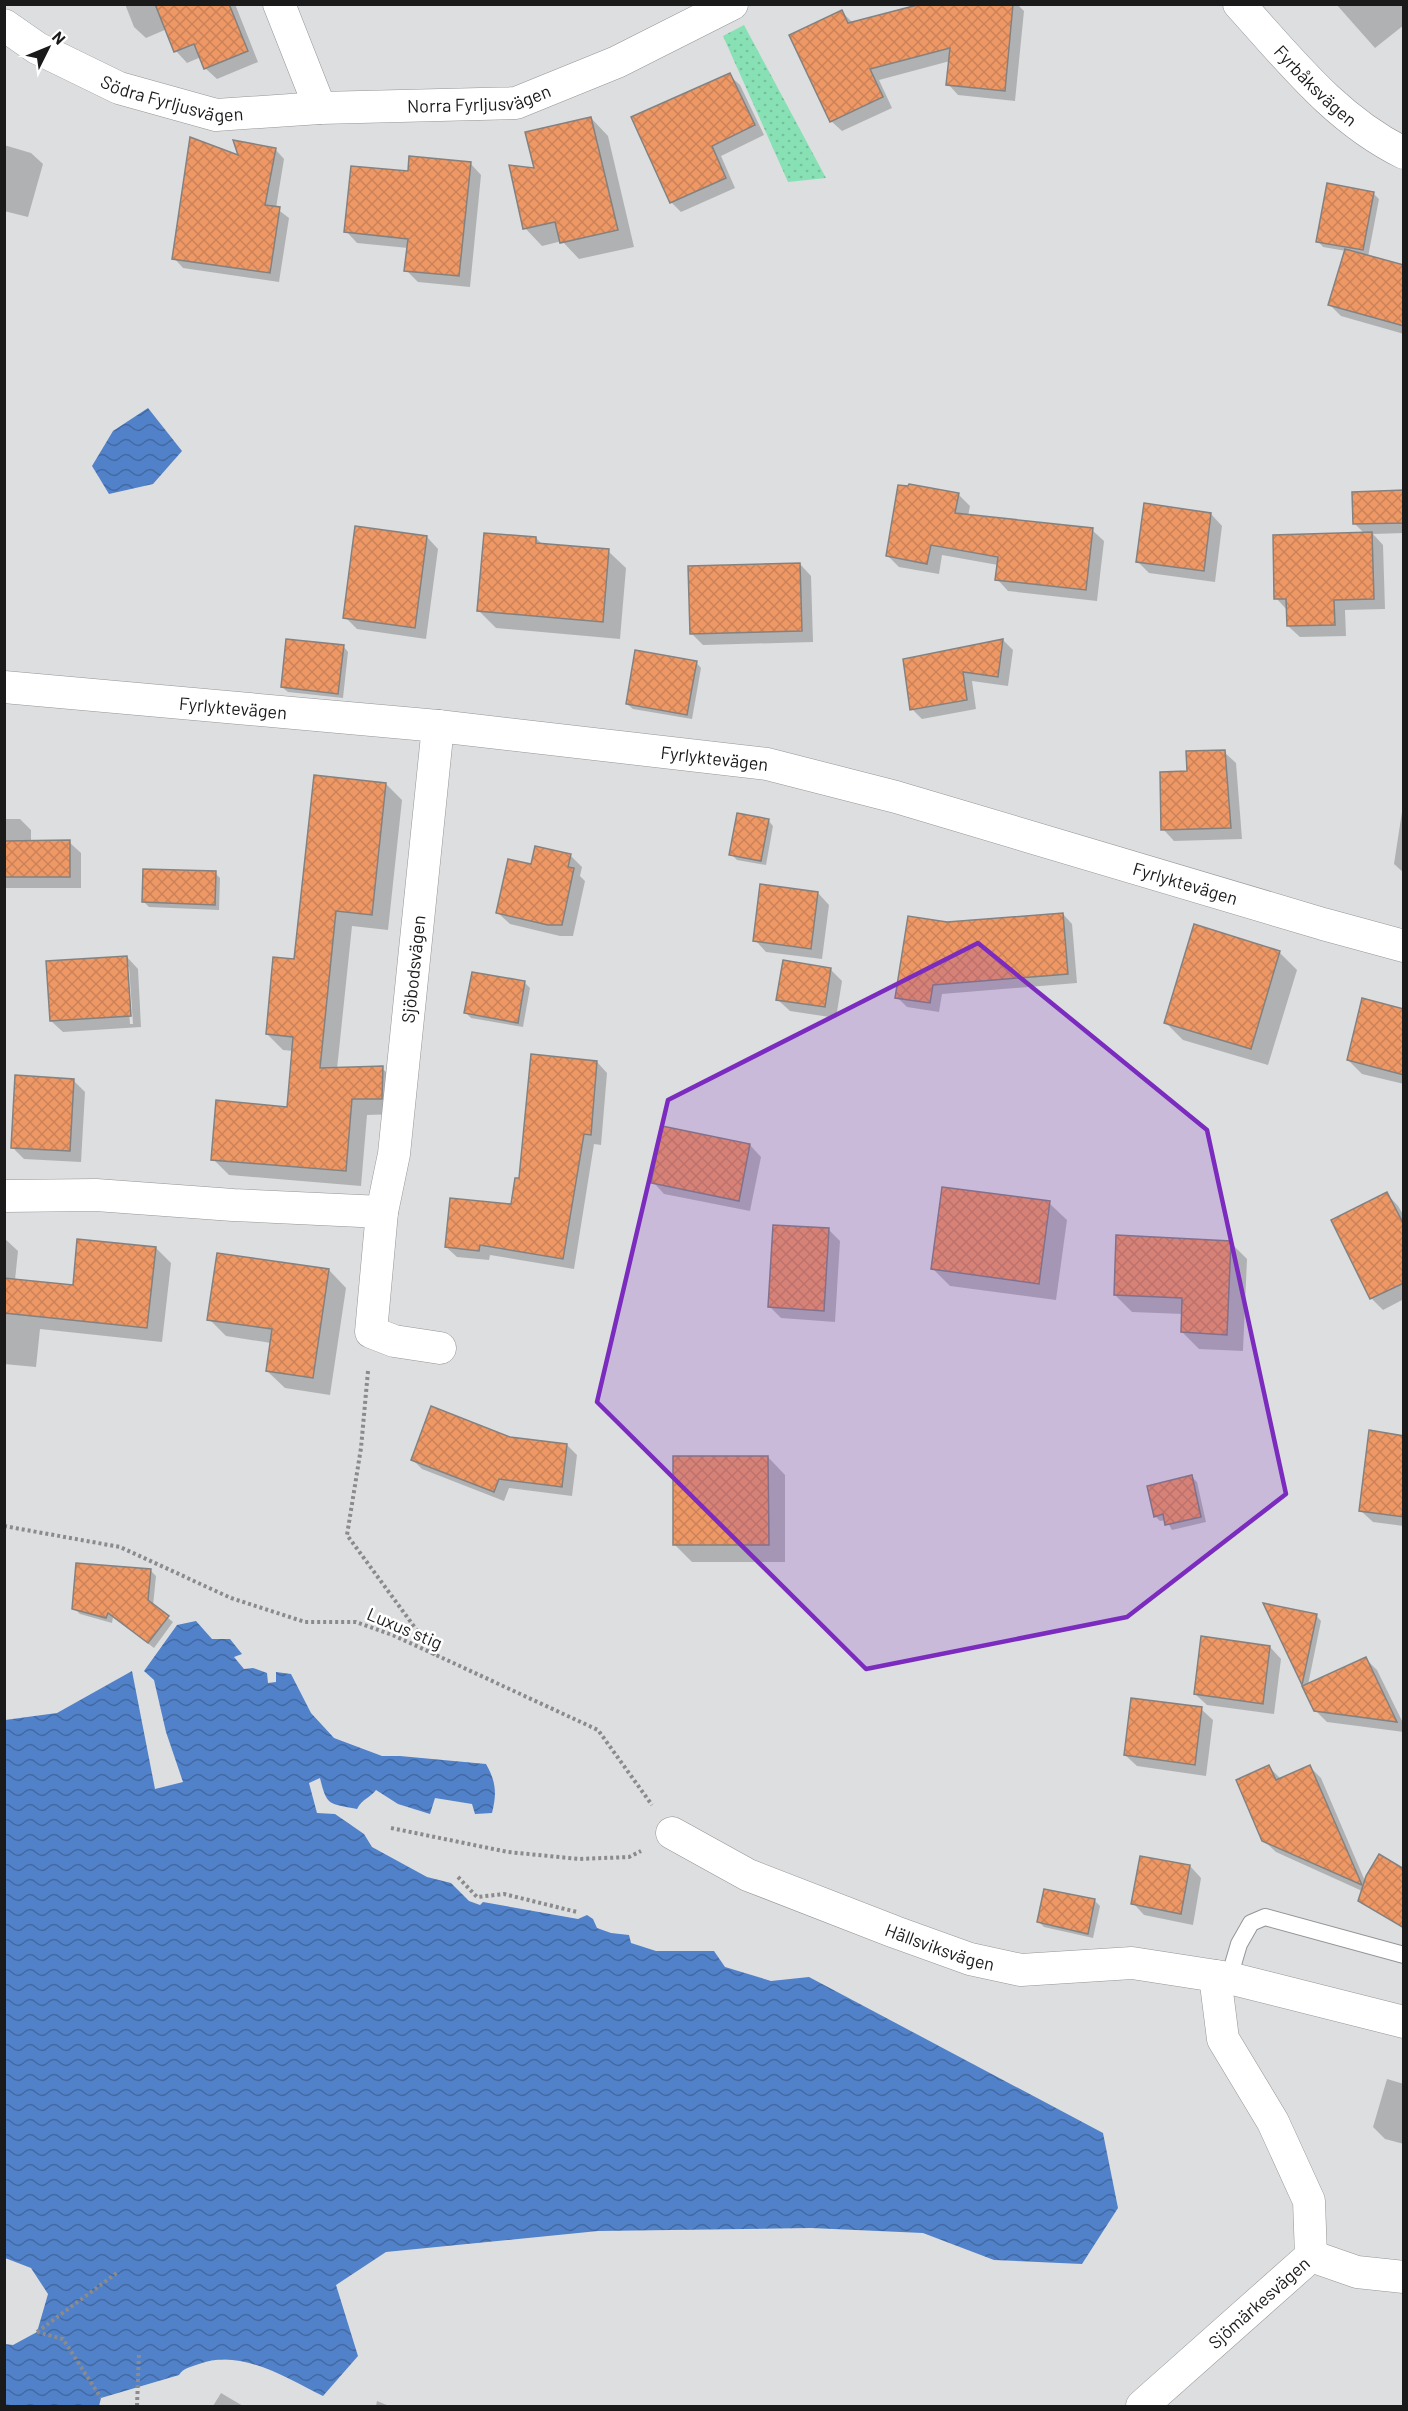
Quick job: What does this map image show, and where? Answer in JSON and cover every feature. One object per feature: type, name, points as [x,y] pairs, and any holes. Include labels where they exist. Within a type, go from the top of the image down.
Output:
[{"type":"street","points":[[279,4],[320,108]]},
{"type":"street","name":"Norra Fyrljusvägen","points":[[320,108],[516,103],[617,62],[732,4]]},
{"type":"street","name":"Fyrbåksvägen","points":[[1239,4],[1313,85],[1351,121],[1404,153]]},
{"type":"street","name":"Södra Fyrljusvägen","points":[[4,25],[37,48],[119,88],[216,115],[320,108]]},
{"type":"street","name":"Fyrlyktevägen","points":[[4,687],[438,726],[767,764],[896,797],[1312,921],[1404,946]]},
{"type":"street","name":"Sjöbodsvägen","points":[[371,1332],[382,1212],[394,1154],[438,726]]},
{"type":"street","points":[[4,1196],[96,1195],[233,1205],[382,1212]]},
{"type":"street","points":[[371,1332],[394,1341],[440,1348]]},
{"type":"street","name":"Hällsviksvägen","points":[[672,1833],[748,1875],[970,1959],[1020,1971],[1132,1962],[1222,1977],[1404,2022]]},
{"type":"street","name":"Sjömärkesvägen","points":[[1142,2406],[1311,2256],[1309,2201],[1273,2122],[1223,2039],[1222,1977]]},
{"type":"street","points":[[1311,2256],[1357,2272],[1404,2277]]},
{"type":"lane","points":[[1222,1977],[1251,1923],[1264,1917],[1404,1955]]},
{"type":"path","points":[[371,1332],[361,1448],[347,1534],[436,1656]]},
{"type":"path","name":"Luxus stig","points":[[4,1526],[120,1547],[231,1598],[305,1622],[356,1622],[395,1636],[598,1730],[672,1833]]},
{"type":"path","points":[[391,1828],[507,1852],[579,1859],[629,1857],[672,1833]]},
{"type":"path","points":[[458,1877],[477,1897],[504,1894],[578,1912]]},
{"type":"path","points":[[101,2398],[63,2339],[37,2332],[118,2272]]},
{"type":"path","points":[[137,2406],[139,2352]]},
{"type":"highlighted area","points":[[978,943],[1207,1130],[1286,1494],[1127,1617],[866,1669],[597,1402],[668,1100]]},
{"type":"green space","points":[[744,25],[826,178],[788,182],[723,36]]},
{"type":"water","points":[[148,408],[182,451],[153,484],[109,494],[92,466],[113,431]]},
{"type":"water","points":[[196,1621],[212,1639],[230,1639],[242,1654],[234,1657],[244,1669],[253,1668],[267,1673],[268,1683],[276,1682],[276,1672],[291,1674],[311,1713],[334,1738],[382,1756],[486,1764],[495,1788],[492,1813],[475,1814],[472,1804],[435,1798],[430,1814],[398,1804],[376,1790],[357,1809],[340,1806],[327,1799],[320,1778],[309,1783],[317,1813],[335,1814],[364,1834],[372,1847],[427,1877],[451,1883],[469,1901],[480,1905],[483,1902],[578,1919],[587,1915],[593,1919],[597,1928],[611,1933],[629,1935],[631,1943],[656,1951],[714,1951],[725,1967],[771,1981],[809,1977],[1103,2133],[1118,2208],[1082,2264],[994,2260],[923,2233],[811,2228],[598,2231],[386,2252],[336,2285],[358,2356],[323,2396],[263,2367],[247,2362],[215,2360],[188,2368],[179,2375],[101,2398],[99,2406],[5,2406],[5,2344],[13,2345],[37,2332],[48,2294],[31,2268],[5,2258],[5,1720],[57,1713],[132,1671],[155,1789],[183,1782],[166,1732],[154,1680],[144,1671],[177,1625]]},
{"type":"building","points":[[155,4],[229,4],[248,51],[204,69],[194,44],[174,52]]},
{"type":"building","points":[[921,4],[1013,4],[1005,91],[946,85],[950,48],[870,69],[883,97],[830,122],[789,35],[842,10],[848,23]]},
{"type":"building","points":[[730,73],[755,125],[712,146],[726,178],[670,203],[631,117]]},
{"type":"building","points":[[591,117],[618,230],[560,243],[555,222],[523,229],[509,165],[534,168],[525,132]]},
{"type":"building","points":[[190,137],[238,155],[233,140],[276,148],[265,205],[280,207],[270,273],[172,259]]},
{"type":"building","points":[[409,156],[471,162],[459,276],[404,271],[408,239],[344,232],[351,166],[408,171]]},
{"type":"building","points":[[1327,183],[1374,192],[1363,250],[1316,242]]},
{"type":"building","points":[[1345,249],[1404,265],[1404,326],[1328,305]]},
{"type":"building","points":[[909,484],[959,493],[955,513],[1093,528],[1086,590],[995,580],[998,557],[931,545],[927,564],[886,556],[898,485],[908,486]]},
{"type":"building","points":[[1404,490],[1404,523],[1353,524],[1352,492]]},
{"type":"building","points":[[1144,503],[1211,513],[1204,571],[1136,562]]},
{"type":"building","points":[[355,526],[427,536],[415,628],[343,618]]},
{"type":"building","points":[[1372,532],[1374,599],[1334,600],[1335,625],[1287,626],[1286,599],[1274,599],[1273,535]]},
{"type":"building","points":[[484,533],[536,537],[536,543],[609,549],[603,622],[477,611]]},
{"type":"building","points":[[800,563],[802,631],[690,634],[688,566]]},
{"type":"building","points":[[286,639],[344,645],[338,694],[281,687]]},
{"type":"building","points":[[1003,639],[998,677],[963,672],[967,700],[910,710],[903,659]]},
{"type":"building","points":[[635,650],[697,661],[687,715],[626,704]]},
{"type":"building","points":[[1225,750],[1231,828],[1161,830],[1160,772],[1187,771],[1186,751]]},
{"type":"building","points":[[314,775],[386,783],[372,915],[336,911],[320,1068],[383,1066],[382,1099],[352,1099],[346,1171],[211,1160],[216,1100],[287,1107],[293,1037],[266,1034],[273,957],[294,959]]},
{"type":"building","points":[[737,813],[769,819],[761,861],[729,855]]},
{"type":"building","points":[[70,840],[70,877],[4,877],[4,841]]},
{"type":"building","points":[[535,846],[571,854],[568,867],[574,868],[562,925],[548,925],[496,913],[508,859],[531,864]]},
{"type":"building","points":[[143,869],[216,871],[215,905],[142,902]]},
{"type":"building","points":[[760,884],[818,892],[811,949],[753,941]]},
{"type":"building","points":[[1063,913],[1068,974],[933,985],[930,1003],[895,998],[908,916],[947,922]]},
{"type":"building","points":[[1194,924],[1280,951],[1251,1049],[1164,1023]]},
{"type":"building","points":[[127,956],[131,1016],[50,1021],[46,961]]},
{"type":"building","points":[[783,960],[831,968],[825,1007],[776,1000]]},
{"type":"building","points":[[472,972],[525,981],[518,1023],[464,1013]]},
{"type":"building","points":[[1362,998],[1404,1009],[1404,1075],[1347,1060]]},
{"type":"building","points":[[531,1054],[597,1061],[591,1135],[584,1134],[563,1259],[480,1245],[479,1251],[445,1247],[450,1198],[511,1204],[515,1178],[519,1178]]},
{"type":"building","points":[[15,1075],[74,1079],[70,1151],[11,1148]]},
{"type":"building","points":[[662,1126],[750,1144],[739,1201],[651,1183]]},
{"type":"building","points":[[942,1187],[1050,1201],[1039,1284],[931,1269]]},
{"type":"building","points":[[1387,1192],[1404,1225],[1404,1283],[1370,1299],[1331,1220]]},
{"type":"building","points":[[773,1225],[829,1228],[824,1311],[768,1307]]},
{"type":"building","points":[[1116,1235],[1231,1241],[1227,1335],[1181,1332],[1182,1298],[1114,1295]]},
{"type":"building","points":[[77,1239],[156,1247],[147,1328],[4,1313],[4,1278],[73,1285]]},
{"type":"building","points":[[217,1253],[329,1269],[313,1378],[266,1371],[272,1329],[207,1320]]},
{"type":"building","points":[[431,1406],[510,1437],[567,1444],[562,1487],[499,1479],[494,1492],[411,1460]]},
{"type":"building","points":[[1369,1430],[1404,1436],[1404,1517],[1359,1511]]},
{"type":"building","points":[[673,1456],[768,1456],[769,1545],[673,1545]]},
{"type":"building","points":[[1192,1475],[1201,1517],[1165,1525],[1163,1514],[1154,1517],[1147,1486]]},
{"type":"building","points":[[76,1563],[151,1569],[148,1600],[169,1616],[148,1643],[108,1613],[106,1618],[72,1609]]},
{"type":"building","points":[[1263,1603],[1317,1614],[1302,1685]]},
{"type":"building","points":[[1201,1636],[1270,1646],[1263,1704],[1194,1694]]},
{"type":"building","points":[[1366,1657],[1397,1722],[1314,1711],[1302,1686]]},
{"type":"building","points":[[1131,1698],[1202,1707],[1195,1765],[1124,1755]]},
{"type":"building","points":[[1269,1765],[1276,1780],[1310,1765],[1362,1885],[1262,1841],[1236,1780]]},
{"type":"building","points":[[1379,1854],[1404,1869],[1404,1928],[1358,1901],[1366,1876]]},
{"type":"building","points":[[1140,1856],[1190,1865],[1181,1914],[1131,1904]]},
{"type":"building","points":[[1044,1889],[1095,1899],[1088,1934],[1037,1922]]}]
